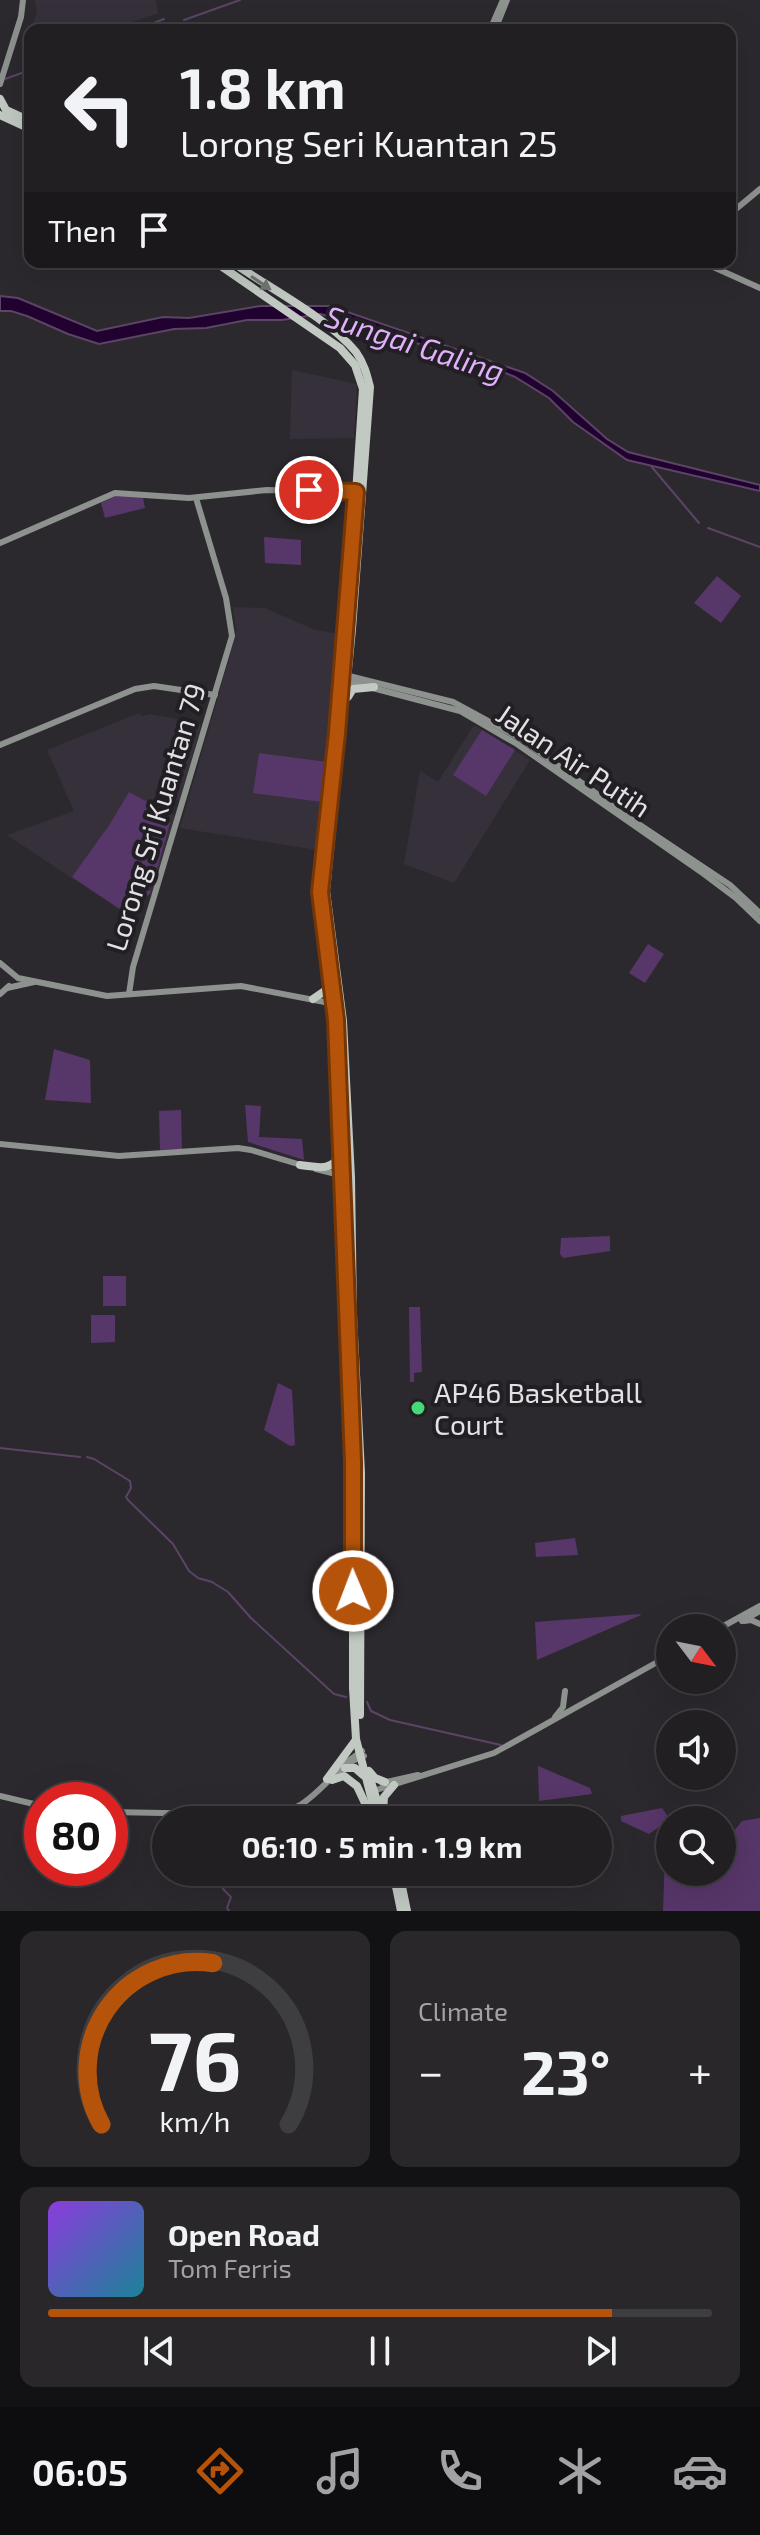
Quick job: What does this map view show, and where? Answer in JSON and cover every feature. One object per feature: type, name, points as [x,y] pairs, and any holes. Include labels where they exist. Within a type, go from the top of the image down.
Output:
[{"type":"highway","points":[[0,99],[5,114],[24,125]]},
{"type":"highway","points":[[223,268],[350,357],[360,377],[363,401],[360,492]]},
{"type":"highway","points":[[241,268],[315,318],[356,352],[367,375],[370,402],[344,678],[321,874],[321,899],[330,974],[338,1005],[341,1154],[347,1177],[356,1739],[375,1806]]},
{"type":"highway","points":[[344,678],[345,706],[326,891],[338,1005],[361,1473],[361,1754]]},
{"type":"highway","points":[[345,706],[353,689],[374,687]]},
{"type":"highway","points":[[313,999],[326,990],[330,974]]},
{"type":"highway","points":[[300,1165],[326,1168],[334,1164],[341,1154]]},
{"type":"highway","points":[[330,1780],[356,1739]]},
{"type":"highway","points":[[345,1768],[365,1771],[390,1783],[382,1806]]},
{"type":"highway","points":[[330,1780],[344,1776],[354,1782],[370,1806]]},
{"type":"highway","points":[[397,1886],[404,1911]]},
{"type":"highway","points":[[401,1886],[404,1911]]},
{"type":"street","points":[[0,83],[21,17],[23,0]]},
{"type":"street","points":[[496,24],[505,0]]},
{"type":"street","points":[[736,209],[760,189]]},
{"type":"street","points":[[715,268],[760,288]]},
{"type":"street","points":[[0,543],[111,494],[196,498],[267,490],[360,492]]},
{"type":"street","name":"Lorong Sri Kuantan 79","points":[[129,994],[133,967],[232,636],[229,610],[196,498]]},
{"type":"street","name":"Jalan Air Putih","points":[[344,678],[460,711],[517,744],[707,876],[760,921]]},
{"type":"street","name":"Jalan Air Putih","points":[[344,678],[453,702],[523,740],[647,830],[730,885],[760,913]]},
{"type":"street","points":[[0,745],[135,689],[154,686],[215,695]]},
{"type":"street","points":[[0,963],[18,978],[90,994],[237,986],[338,1005]]},
{"type":"street","points":[[0,994],[18,978]]},
{"type":"street","points":[[7,988],[37,982]]},
{"type":"street","points":[[0,1144],[119,1156],[238,1148],[347,1177]]},
{"type":"street","points":[[736,1623],[756,1610]]},
{"type":"street","points":[[736,1621],[756,1610]]},
{"type":"street","points":[[739,1622],[751,1620],[760,1624]]},
{"type":"street","points":[[370,1788],[482,1758],[656,1665]]},
{"type":"street","points":[[536,1731],[561,1712],[565,1691]]},
{"type":"street","points":[[330,1780],[361,1754]]},
{"type":"street","points":[[128,1812],[280,1814],[300,1806],[361,1754]]},
{"type":"street","points":[[2,1796],[24,1802]]},
{"type":"shaded area","points":[[35,0],[156,0],[158,13],[127,24],[32,24],[37,13]]},
{"type":"shaded area","points":[[0,296],[18,298],[97,331],[163,317],[189,318],[260,306],[330,306],[525,373],[553,391],[607,439],[628,452],[760,485],[760,491],[627,460],[573,422],[549,398],[515,377],[334,317],[320,314],[282,320],[247,320],[206,328],[174,329],[99,344],[27,316],[0,311]]},
{"type":"shaded area","points":[[292,370],[357,384],[354,438],[290,439]]},
{"type":"shaded area","points":[[118,495],[143,497],[145,508],[105,518],[101,503]]},
{"type":"shaded area","points":[[264,537],[301,540],[301,565],[265,563]]},
{"type":"shaded area","points":[[717,576],[741,596],[721,623],[694,603]]},
{"type":"shaded area","points":[[233,607],[265,608],[315,630],[340,634],[317,850],[180,828],[236,631]]},
{"type":"shaded area","points":[[139,713],[201,726],[180,801],[175,799],[172,802],[175,817],[152,894],[120,910],[7,835],[74,811],[47,750]]},
{"type":"shaded area","points":[[474,725],[530,760],[454,883],[404,864],[420,771],[438,782]]},
{"type":"shaded area","points":[[482,730],[515,750],[486,796],[453,775]]},
{"type":"shaded area","points":[[259,753],[327,762],[322,802],[253,793]]},
{"type":"shaded area","points":[[129,792],[159,808],[170,823],[154,880],[148,878],[144,889],[151,891],[150,894],[120,909],[72,877]]},
{"type":"shaded area","points":[[648,944],[664,954],[645,983],[629,973]]},
{"type":"shaded area","points":[[54,1049],[90,1060],[91,1103],[45,1100]]},
{"type":"shaded area","points":[[245,1105],[261,1106],[259,1137],[302,1139],[304,1160],[248,1142]]},
{"type":"shaded area","points":[[181,1110],[182,1149],[160,1150],[159,1111]]},
{"type":"shaded area","points":[[610,1236],[610,1251],[563,1258],[560,1254],[561,1238]]},
{"type":"shaded area","points":[[103,1276],[126,1276],[126,1306],[103,1306]]},
{"type":"shaded area","points":[[409,1307],[420,1307],[422,1372],[414,1373],[414,1382],[410,1382]]},
{"type":"shaded area","points":[[91,1315],[115,1315],[115,1342],[91,1343]]},
{"type":"shaded area","points":[[278,1383],[292,1390],[295,1445],[290,1446],[264,1430]]},
{"type":"shaded area","points":[[575,1538],[578,1555],[536,1557],[535,1543]]},
{"type":"shaded area","points":[[641,1615],[537,1660],[535,1622]]},
{"type":"shaded area","points":[[538,1766],[590,1788],[592,1794],[539,1801]]},
{"type":"shaded area","points":[[656,1809],[656,1829],[649,1834],[621,1821],[621,1816]]},
{"type":"shaded area","points":[[760,1818],[760,1911],[663,1911],[664,1886],[736,1886],[736,1828],[742,1821]]},
{"type":"waterway","points":[[184,20],[240,0]]},
{"type":"waterway","points":[[151,24],[164,19]]},
{"type":"waterway","points":[[5,79],[24,72]]},
{"type":"waterway","points":[[651,466],[699,523]]},
{"type":"waterway","points":[[708,528],[760,547]]},
{"type":"waterway","points":[[0,1448],[80,1457]]},
{"type":"waterway","points":[[87,1457],[130,1481],[131,1488],[126,1497],[173,1544],[189,1571],[228,1592],[251,1618],[334,1694],[346,1697]]},
{"type":"waterway","points":[[367,1702],[371,1711],[390,1720],[501,1745]]},
{"type":"waterway","points":[[223,1886],[231,1897],[227,1908],[229,1911]]},
{"type":"place","name":"AP46 Basketball Court","points":[[418,1408]]},
{"type":"route","points":[[309,490],[356,492],[337,733],[320,892],[336,1020],[353,1462],[353,1591]]},
{"type":"water label","name":"Sungai Galing","points":[[415,343]]}]
